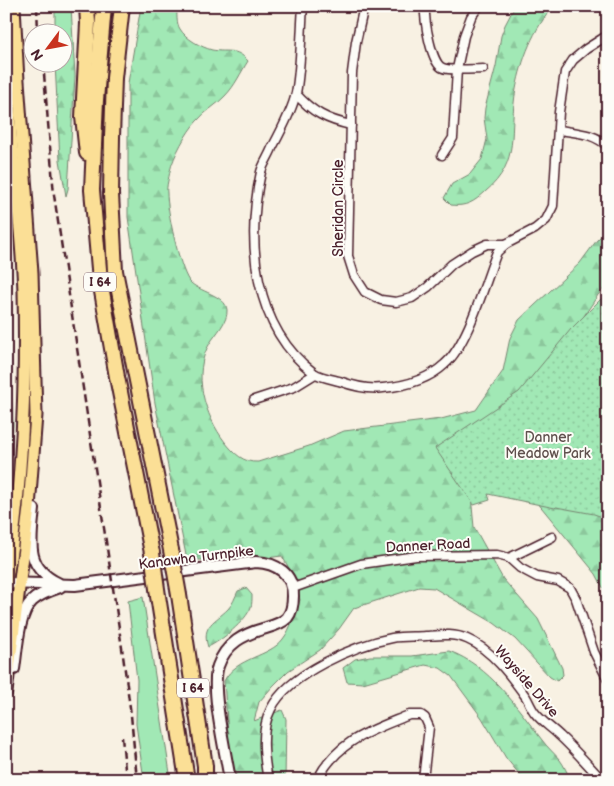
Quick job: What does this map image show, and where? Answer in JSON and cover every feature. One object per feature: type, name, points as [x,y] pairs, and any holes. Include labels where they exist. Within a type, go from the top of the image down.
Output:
[{"type":"highway","points":[[87,6],[88,23],[82,117],[92,190]]},
{"type":"highway","name":"I 64","points":[[104,6],[96,100],[92,190],[100,280],[152,553],[187,780]]},
{"type":"highway","name":"I 64","points":[[122,6],[114,78],[112,194],[115,271],[171,550],[205,766],[205,780]]},
{"type":"highway","points":[[114,78],[130,6]]},
{"type":"main road","points":[[6,692],[20,583],[36,415],[34,312],[14,6]]},
{"type":"main road","points":[[6,61],[24,290],[22,445],[16,511],[6,583]]},
{"type":"main road","points":[[32,468],[35,486],[31,546],[33,560],[43,574],[63,585]]},
{"type":"main road","name":"Kanawha Turnpike","points":[[6,583],[85,584],[256,562],[279,568],[285,573],[293,588]]},
{"type":"main road","points":[[6,697],[14,674],[20,624],[24,613],[33,600],[63,585]]},
{"type":"main road","points":[[230,780],[217,701],[215,676],[218,665],[229,646],[236,640],[249,632],[273,626],[287,618],[293,602],[293,588]]},
{"type":"street","points":[[303,6],[296,94],[262,170],[255,208],[254,251],[262,294],[273,323],[292,352],[315,374],[345,384],[372,389],[401,386],[428,376],[446,364],[463,341],[497,252],[506,244]]},
{"type":"street","name":"Sheridan Circle","points":[[364,6],[356,42],[352,73],[348,256],[354,275],[365,292],[380,300],[396,302],[412,298],[428,287],[452,264],[472,251],[487,244],[506,244],[535,229],[546,220],[553,206],[559,112],[565,72],[573,60],[586,48],[608,35]]},
{"type":"street","points":[[425,6],[430,41],[437,63],[444,69],[483,69]]},
{"type":"street","points":[[442,155],[453,138],[457,69],[464,36],[471,17],[479,6]]},
{"type":"street","points":[[296,94],[308,108],[332,121],[351,125]]},
{"type":"street","points":[[559,130],[591,135],[602,140],[608,147]]},
{"type":"street","points":[[254,400],[294,387],[315,374]]},
{"type":"street","points":[[552,538],[509,558],[520,568],[537,577],[558,581],[570,588],[576,599],[594,652],[608,680]]},
{"type":"street","name":"Danner Road","points":[[293,588],[361,564],[407,557],[497,555],[509,558]]},
{"type":"street","name":"Wayside Drive","points":[[268,780],[264,762],[266,723],[270,710],[279,696],[295,682],[333,658],[362,646],[393,638],[450,635],[466,639],[479,646],[498,662],[526,698],[535,713],[560,735],[602,780]]},
{"type":"street","points":[[317,780],[325,765],[346,745],[362,734],[416,714],[425,718],[429,727],[423,780]]},
{"type":"green space","points":[[55,6],[71,6],[72,22],[55,22]]},
{"type":"green space","points":[[141,6],[177,6],[179,27],[190,39],[212,50],[236,52],[248,61],[229,92],[193,125],[177,152],[172,165],[167,190],[174,238],[185,274],[193,285],[222,301],[227,310],[224,323],[204,355],[201,381],[206,407],[218,432],[232,450],[243,459],[258,462],[309,446],[344,431],[441,419],[476,410],[503,371],[510,338],[519,320],[580,263],[608,229],[608,284],[598,295],[560,352],[608,391],[608,597],[596,574],[537,502],[491,489],[471,496],[474,527],[503,579],[538,619],[562,668],[563,675],[557,681],[550,677],[515,639],[494,623],[434,588],[419,587],[354,608],[339,629],[320,650],[288,671],[273,686],[259,702],[254,721],[282,710],[286,719],[285,780],[234,780],[230,760],[224,681],[236,667],[270,650],[283,639],[291,625],[300,600],[293,575],[282,556],[249,560],[187,560],[155,403],[128,217],[128,83]]},
{"type":"green space","points":[[515,6],[554,6],[534,34],[522,67],[516,89],[509,157],[497,180],[481,196],[465,204],[451,205],[444,198],[452,184],[470,174],[482,159],[487,139],[484,118],[485,108],[496,66],[501,36]]},
{"type":"green space","points":[[72,24],[75,76],[66,196],[60,160],[55,72],[72,72]]},
{"type":"green space","points":[[6,290],[13,425],[6,477]]},
{"type":"green space","name":"Danner Meadow Park","points":[[608,292],[608,519],[594,514],[488,494],[490,500],[474,505],[435,448],[519,392],[571,329]]},
{"type":"green space","points":[[246,588],[252,595],[251,606],[248,612],[233,630],[208,647],[206,634],[208,629],[230,607],[238,591]]},
{"type":"green space","points":[[143,597],[171,780],[144,780],[136,724],[137,680],[128,601]]},
{"type":"green space","points":[[449,651],[477,666],[501,688],[544,743],[560,760],[571,780],[524,780],[506,758],[482,718],[451,676],[440,668],[425,665],[363,683],[347,682],[343,668],[355,659],[370,656],[412,656]]},
{"type":"railway","points":[[37,6],[38,22]]},
{"type":"railway","points":[[44,72],[54,195],[122,648],[137,780]]},
{"type":"railway","points":[[122,737],[126,780]]}]
